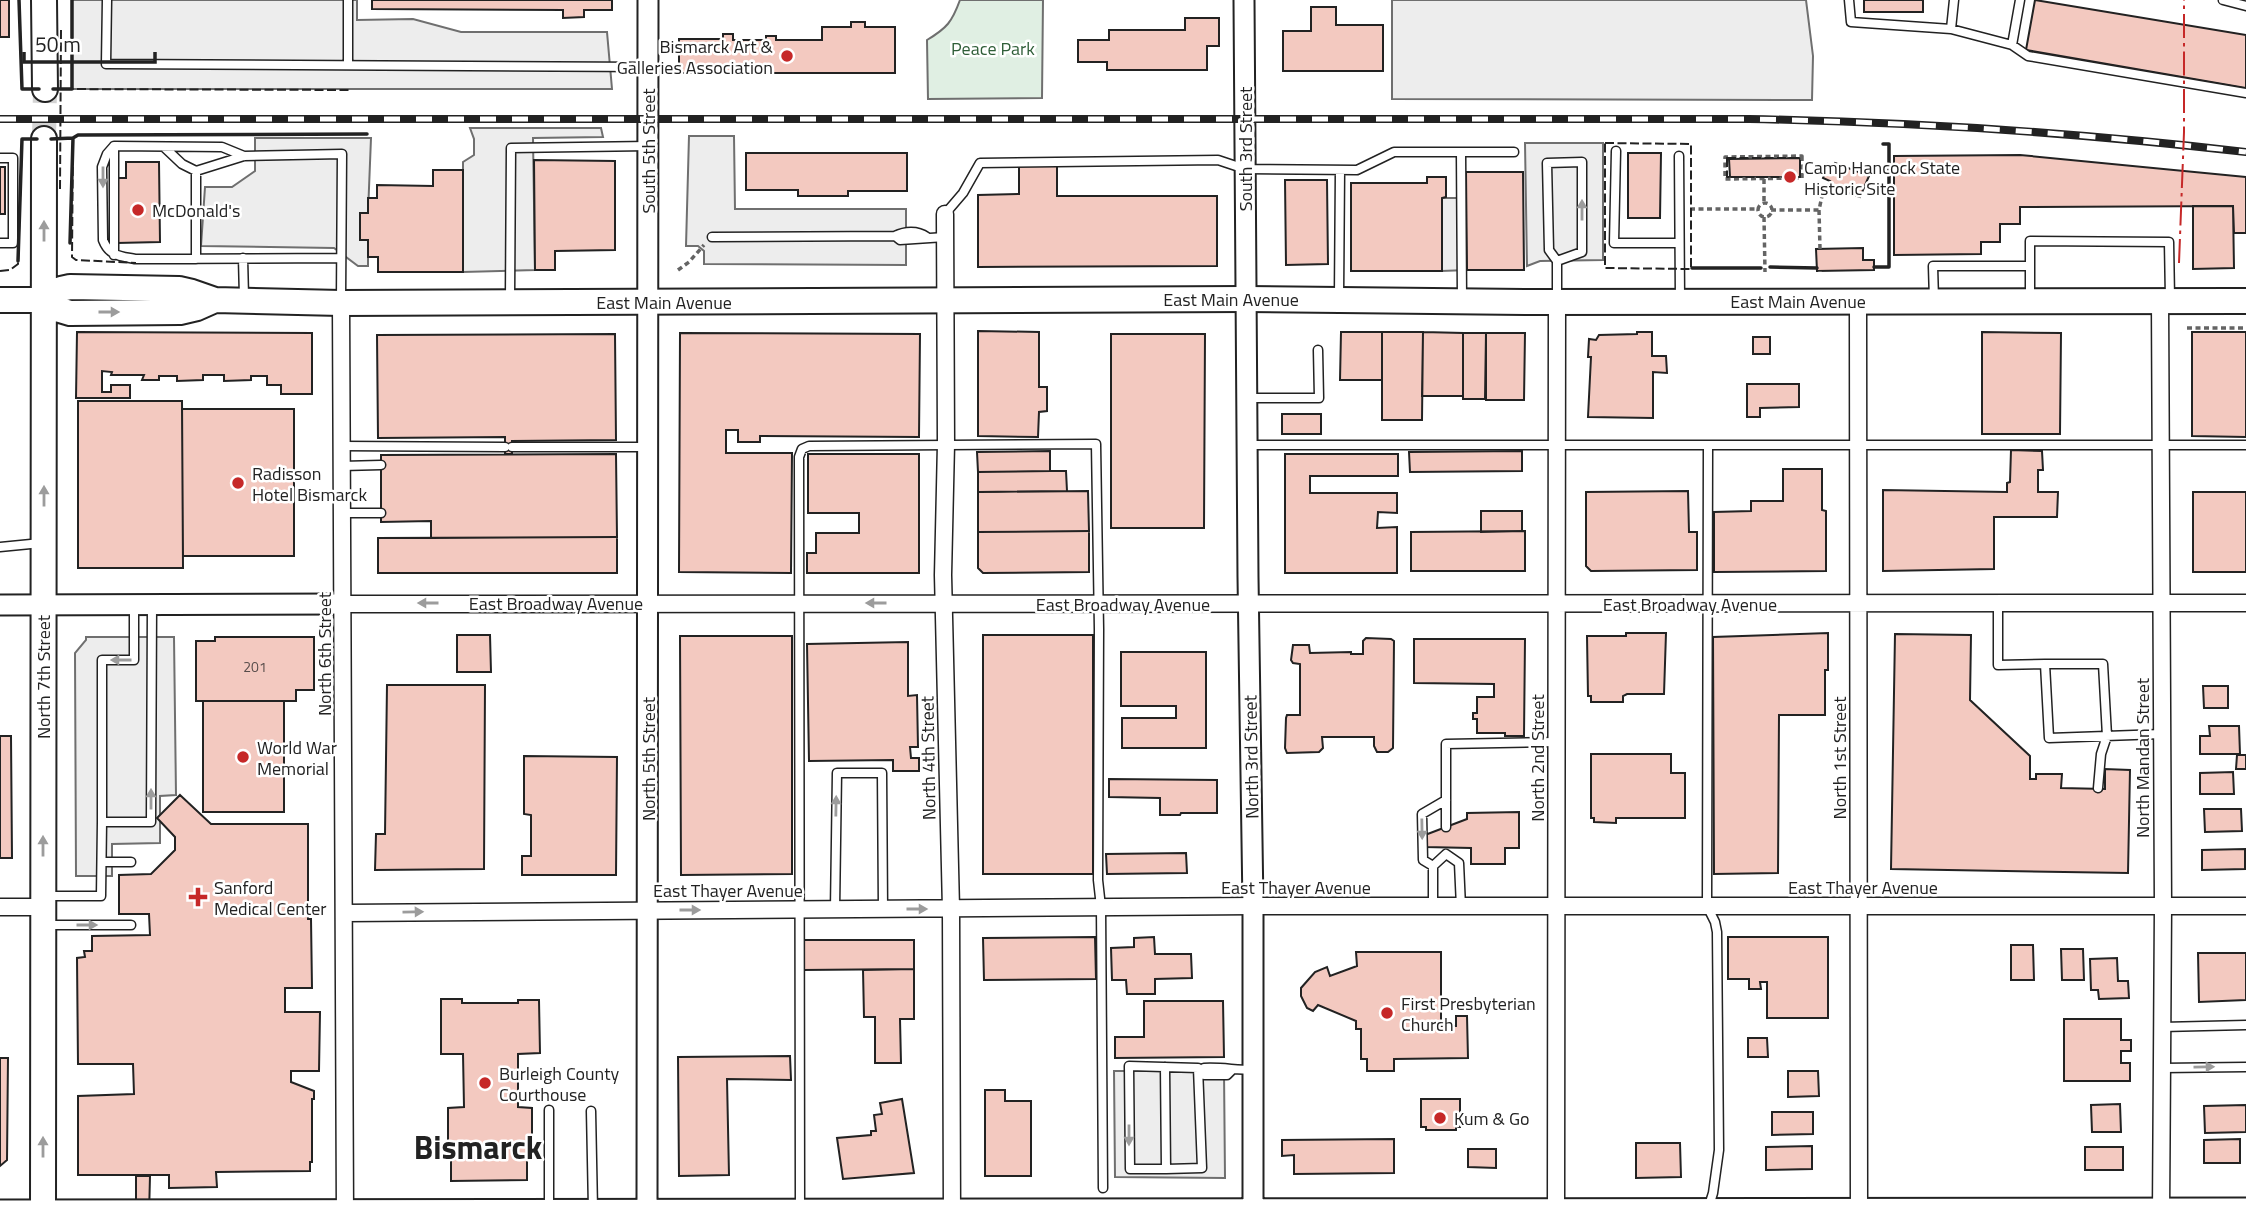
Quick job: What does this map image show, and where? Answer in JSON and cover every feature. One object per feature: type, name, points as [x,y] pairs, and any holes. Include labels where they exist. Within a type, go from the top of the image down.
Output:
[{"type":"main road","points":[[44,0],[45,89]]},
{"type":"main road","name":"North 7th Street","points":[[43,1212],[44,139]]},
{"type":"main road","name":"East Main Avenue","points":[[0,300],[44,300],[70,313],[180,312],[215,300],[341,303],[1246,299],[1680,302],[2246,301]]},
{"type":"street","name":"South 5th Street","points":[[648,0],[648,303]]},
{"type":"street","name":"South 3rd Street","points":[[1244,0],[1246,299]]},
{"type":"street","name":"North 4th Street","points":[[945,214],[944,602],[951,909],[952,1212]]},
{"type":"street","name":"North 3rd Street","points":[[1246,299],[1253,906],[1253,1211]]},
{"type":"street","name":"North Mandan Street","points":[[2161,1211],[2160,445],[2165,300]]},
{"type":"street","name":"North 2nd Street","points":[[1556,1212],[1557,301]]},
{"type":"street","name":"North 1st Street","points":[[1858,301],[1858,1212]]},
{"type":"street","name":"North 6th Street","points":[[341,303],[345,1213]]},
{"type":"street","name":"North 5th Street","points":[[647,1212],[648,303]]},
{"type":"street","name":"East Broadway Avenue","points":[[0,604],[2246,603]]},
{"type":"street","name":"East Thayer Avenue","points":[[345,913],[1253,906],[2246,906]]},
{"type":"street","points":[[0,907],[43,909]]},
{"type":"street","points":[[0,1210],[345,1213],[593,1209],[647,1212],[1858,1212],[2161,1211],[2246,1208]]},
{"type":"lane","points":[[107,0],[106,64],[648,67]]},
{"type":"lane","points":[[348,0],[348,65]]},
{"type":"lane","points":[[1849,0],[1851,22],[1951,29],[2012,46],[2028,56],[2246,93]]},
{"type":"lane","points":[[1951,29],[1954,0]]},
{"type":"lane","points":[[2012,46],[2020,0]]},
{"type":"lane","points":[[2224,0],[2246,6]]},
{"type":"lane","points":[[244,156],[222,147],[114,146],[107,154],[102,167],[103,240],[106,249],[114,255],[135,259],[341,258]]},
{"type":"lane","points":[[510,303],[511,148],[649,146]]},
{"type":"lane","points":[[164,147],[196,171],[244,156],[342,154],[341,303]]},
{"type":"lane","points":[[1616,151],[1615,243],[1679,243]]},
{"type":"lane","points":[[945,214],[963,193],[980,163],[1218,160],[1245,169],[1357,170],[1394,152],[1514,152]]},
{"type":"lane","points":[[1461,152],[1462,301]]},
{"type":"lane","points":[[1679,156],[1680,302]]},
{"type":"lane","points":[[0,158],[13,158],[13,243],[0,243]]},
{"type":"lane","points":[[1557,261],[1582,252],[1582,162],[1546,163],[1549,250],[1557,261],[1557,301]]},
{"type":"lane","points":[[1339,300],[1340,170]]},
{"type":"lane","points":[[196,171],[196,259]]},
{"type":"lane","points":[[712,237],[895,236],[900,240],[945,237]]},
{"type":"lane","points":[[2029,301],[2030,242],[2169,242],[2165,300]]},
{"type":"lane","points":[[243,258],[244,301]]},
{"type":"lane","points":[[1934,301],[1933,266],[2030,266]]},
{"type":"lane","points":[[1248,398],[1319,398],[1318,350]]},
{"type":"lane","points":[[800,1212],[799,457],[802,449],[809,446],[1096,444],[1099,604],[1098,880],[1101,907],[1103,1188]]},
{"type":"lane","points":[[1248,445],[2246,445]]},
{"type":"lane","points":[[342,446],[648,447]]},
{"type":"lane","points":[[1708,446],[1707,906],[1717,932],[1719,1051],[1718,1158],[1708,1212]]},
{"type":"lane","points":[[342,466],[381,466]]},
{"type":"lane","points":[[342,513],[381,513]]},
{"type":"lane","points":[[0,547],[44,543]]},
{"type":"lane","points":[[1997,603],[1998,665],[2103,664],[2107,736],[2101,754],[2098,788]]},
{"type":"lane","points":[[102,822],[151,822],[143,604]]},
{"type":"lane","points":[[43,909],[102,896],[102,660],[134,660],[143,604]]},
{"type":"lane","points":[[2045,664],[2049,738],[2162,734]]},
{"type":"lane","points":[[1446,827],[1446,744],[1556,742]]},
{"type":"lane","points":[[835,909],[836,773],[882,773],[883,909]]},
{"type":"lane","points":[[1433,866],[1423,860],[1422,814],[1446,800]]},
{"type":"lane","points":[[1433,906],[1433,866],[1446,851],[1459,863],[1461,906]]},
{"type":"lane","points":[[102,862],[131,862]]},
{"type":"lane","points":[[43,909],[131,925]]},
{"type":"lane","points":[[2162,1027],[2246,1026]]},
{"type":"lane","points":[[1200,1070],[1202,1168],[1130,1169],[1129,1066],[1200,1070],[1227,1067],[1232,1070],[1253,1070]]},
{"type":"lane","points":[[1165,1067],[1166,1169]]},
{"type":"lane","points":[[2162,1068],[2246,1067]]},
{"type":"lane","points":[[549,1110],[549,1210]]},
{"type":"lane","points":[[591,1111],[593,1209]]},
{"type":"path","points":[[1802,156],[1802,178],[1764,178],[1725,179],[1725,157],[1802,156]]},
{"type":"path","points":[[1764,178],[1764,204]]},
{"type":"path","points":[[1820,249],[1819,210],[1825,182]]},
{"type":"path","points":[[1691,209],[1758,209],[1764,204]]},
{"type":"path","points":[[1764,204],[1770,206],[1771,210],[1769,216],[1764,217]]},
{"type":"path","points":[[1758,209],[1764,217]]},
{"type":"path","points":[[1771,210],[1819,210]]},
{"type":"path","points":[[1764,217],[1765,272]]},
{"type":"path","points":[[678,270],[712,237]]},
{"type":"path","points":[[2188,328],[2246,328]]},
{"type":"green space","name":"Peace Park","points":[[960,0],[1043,0],[1042,98],[928,99],[927,40],[948,24]]},
{"type":"shaded area","points":[[72,0],[357,0],[357,20],[413,19],[461,32],[607,32],[612,89],[72,89]]},
{"type":"shaded area","points":[[1392,0],[1806,0],[1813,56],[1812,100],[1392,99]]},
{"type":"shaded area","points":[[470,128],[601,128],[603,137],[533,138],[535,270],[463,272],[463,162],[474,155],[474,139]]},
{"type":"shaded area","points":[[689,136],[734,136],[735,209],[906,209],[906,265],[704,264],[704,251],[698,246],[686,246]]},
{"type":"shaded area","points":[[255,138],[371,138],[368,213],[360,214],[360,239],[368,240],[368,266],[358,266],[334,248],[201,246],[205,187],[232,187],[255,171]]},
{"type":"shaded area","points":[[1525,143],[1603,143],[1603,260],[1540,261],[1527,266]]},
{"type":"shaded area","points":[[1442,198],[1466,198],[1467,270],[1442,271]]},
{"type":"shaded area","points":[[86,637],[174,637],[176,795],[160,796],[160,843],[112,844],[112,876],[76,876],[75,653]]},
{"type":"shaded area","points":[[1114,1071],[1224,1071],[1225,1178],[1115,1177]]},
{"type":"building","points":[[0,0],[9,0],[9,37],[0,37]]},
{"type":"building","points":[[372,0],[612,0],[612,10],[584,10],[584,17],[563,18],[563,10],[372,9]]},
{"type":"building","points":[[1864,0],[1923,0],[1923,12],[1864,12]]},
{"type":"building","points":[[2035,0],[2246,35],[2246,88],[2026,50]]},
{"type":"building","points":[[1311,7],[1336,7],[1336,25],[1383,25],[1383,71],[1283,71],[1283,31],[1311,31]]},
{"type":"building","points":[[1185,18],[1219,18],[1219,46],[1207,46],[1207,70],[1107,70],[1107,62],[1078,62],[1078,40],[1109,40],[1109,30],[1185,30]]},
{"type":"building","name":"Bismarck Art & Galleries Association","points":[[851,22],[865,22],[865,27],[895,27],[895,73],[679,73],[679,39],[723,39],[723,34],[733,34],[733,40],[766,40],[766,36],[776,36],[776,40],[822,40],[822,27],[851,27]]},
{"type":"building","points":[[746,153],[907,153],[907,191],[848,191],[848,196],[798,196],[798,190],[746,190]]},
{"type":"building","points":[[1628,153],[1661,153],[1660,218],[1628,218]]},
{"type":"building","points":[[2020,155],[2246,177],[2246,233],[2234,233],[2233,206],[2020,207],[2020,224],[2000,224],[2000,242],[1981,242],[1981,254],[1894,255],[1894,156]]},
{"type":"building","points":[[1800,158],[1800,177],[1730,177],[1729,159]]},
{"type":"building","points":[[534,160],[615,161],[615,250],[555,251],[555,270],[535,270]]},
{"type":"building","name":"McDonald's","points":[[126,162],[159,162],[160,242],[117,243],[117,178],[126,178]]},
{"type":"building","points":[[1835,163],[1869,176],[1860,197],[1828,186],[1830,181],[1823,178],[1828,164],[1833,166]]},
{"type":"building","points":[[1019,166],[1057,166],[1057,196],[1217,196],[1217,266],[978,267],[978,195],[1019,194]]},
{"type":"building","points":[[0,167],[5,167],[5,214],[0,214]]},
{"type":"building","points":[[433,170],[463,170],[463,272],[378,272],[378,257],[368,257],[368,240],[360,240],[360,213],[368,213],[368,198],[377,198],[377,185],[433,186]]},
{"type":"building","points":[[1466,172],[1523,172],[1524,270],[1467,270]]},
{"type":"building","points":[[1427,177],[1446,177],[1446,197],[1442,198],[1442,271],[1351,271],[1351,183],[1427,183]]},
{"type":"building","points":[[1285,180],[1327,180],[1328,264],[1286,265]]},
{"type":"building","points":[[2193,206],[2233,206],[2234,268],[2193,269]]},
{"type":"building","points":[[1863,248],[1863,260],[1874,260],[1874,270],[1817,271],[1816,249]]},
{"type":"building","points":[[978,331],[1039,332],[1039,387],[1047,387],[1047,411],[1039,412],[1038,437],[978,436]]},
{"type":"building","points":[[77,332],[312,333],[312,394],[281,394],[281,385],[267,385],[267,376],[251,376],[251,380],[224,381],[224,375],[203,375],[203,380],[177,381],[177,376],[159,376],[159,380],[142,380],[144,375],[111,375],[112,372],[102,371],[102,392],[111,392],[111,385],[130,385],[130,398],[76,398]]},
{"type":"building","points":[[1341,332],[1382,332],[1382,380],[1340,380]]},
{"type":"building","points":[[1382,332],[1423,332],[1422,420],[1382,420]]},
{"type":"building","points":[[1423,332],[1463,333],[1463,396],[1422,396]]},
{"type":"building","points":[[1652,332],[1652,356],[1666,356],[1667,373],[1653,372],[1653,418],[1588,417],[1591,357],[1588,357],[1589,339],[1596,340],[1599,335]]},
{"type":"building","points":[[1982,332],[2061,333],[2060,434],[1982,434]]},
{"type":"building","points":[[2192,332],[2246,332],[2246,437],[2192,436]]},
{"type":"building","points":[[680,333],[920,334],[919,437],[760,436],[760,442],[738,442],[738,430],[726,430],[726,453],[792,453],[791,573],[679,572]]},
{"type":"building","points":[[1463,333],[1486,333],[1485,399],[1463,399]]},
{"type":"building","points":[[1486,333],[1525,333],[1524,400],[1486,400]]},
{"type":"building","points":[[615,334],[616,440],[512,441],[512,454],[505,454],[505,437],[378,438],[377,335]]},
{"type":"building","points":[[1111,334],[1205,334],[1204,528],[1111,528]]},
{"type":"building","points":[[1753,337],[1770,337],[1770,354],[1753,354]]},
{"type":"building","points":[[1747,384],[1799,384],[1799,407],[1760,408],[1760,417],[1747,417]]},
{"type":"building","points":[[78,401],[182,401],[183,568],[78,568]]},
{"type":"building","name":"Radisson Hotel Bismarck","points":[[182,409],[294,409],[294,556],[183,556]]},
{"type":"building","points":[[1282,414],[1321,414],[1321,434],[1282,434]]},
{"type":"building","points":[[2011,450],[2042,451],[2043,470],[2038,470],[2038,492],[2058,492],[2057,517],[1994,517],[1994,569],[1883,571],[1883,490],[2007,492]]},
{"type":"building","points":[[1050,451],[1050,471],[978,472],[977,452]]},
{"type":"building","points":[[1522,451],[1522,471],[1410,472],[1409,452]]},
{"type":"building","points":[[616,454],[617,537],[431,538],[431,521],[381,522],[381,455]]},
{"type":"building","points":[[808,454],[919,454],[919,573],[807,573],[807,553],[816,553],[816,533],[859,533],[859,513],[808,513]]},
{"type":"building","points":[[1285,454],[1398,454],[1398,476],[1310,476],[1310,493],[1397,493],[1397,513],[1378,512],[1377,528],[1397,527],[1397,573],[1285,573]]},
{"type":"building","points":[[1783,469],[1822,469],[1822,510],[1826,511],[1826,571],[1714,572],[1714,512],[1751,511],[1751,501],[1783,501]]},
{"type":"building","points":[[1066,471],[1067,491],[978,492],[978,472]]},
{"type":"building","points":[[1088,491],[1089,531],[978,532],[978,492]]},
{"type":"building","points":[[1688,491],[1689,532],[1697,532],[1697,570],[1591,571],[1586,566],[1586,492]]},
{"type":"building","points":[[2193,492],[2246,492],[2246,572],[2193,572]]},
{"type":"building","points":[[1481,511],[1522,511],[1522,531],[1481,532]]},
{"type":"building","points":[[1089,531],[1089,572],[983,573],[978,568],[978,532]]},
{"type":"building","points":[[1525,531],[1525,571],[1411,571],[1411,532]]},
{"type":"building","points":[[617,537],[617,573],[378,573],[378,538]]},
{"type":"building","points":[[1626,633],[1666,633],[1664,694],[1627,694],[1623,696],[1623,702],[1591,702],[1591,696],[1588,696],[1587,636],[1626,636]]},
{"type":"building","points":[[1828,633],[1825,715],[1779,715],[1778,873],[1714,874],[1713,637]]},
{"type":"building","points":[[1895,634],[1971,635],[1970,700],[2030,756],[2030,779],[2036,779],[2036,774],[2062,774],[2061,788],[2105,789],[2105,769],[2130,770],[2128,873],[1891,869]]},
{"type":"building","points":[[457,635],[490,635],[491,672],[457,672]]},
{"type":"building","points":[[983,635],[1093,635],[1093,874],[983,874]]},
{"type":"building","points":[[680,636],[792,636],[792,874],[681,875]]},
{"type":"building","points":[[215,637],[314,637],[314,690],[296,690],[296,701],[196,701],[196,641],[215,641]]},
{"type":"building","points":[[1366,638],[1394,641],[1393,748],[1388,752],[1377,752],[1374,737],[1322,737],[1323,748],[1319,752],[1287,753],[1287,715],[1300,715],[1300,664],[1291,660],[1293,645],[1309,645],[1310,653],[1363,654],[1363,641]]},
{"type":"building","points":[[1414,639],[1525,639],[1524,736],[1477,733],[1477,719],[1473,719],[1473,713],[1477,713],[1477,697],[1494,697],[1494,684],[1414,683]]},
{"type":"building","points":[[908,642],[908,696],[917,695],[918,747],[910,747],[911,758],[919,758],[919,771],[893,771],[893,760],[809,761],[807,644]]},
{"type":"building","points":[[1121,652],[1206,652],[1206,748],[1122,748],[1122,718],[1176,718],[1176,706],[1121,706]]},
{"type":"building","points":[[387,685],[485,685],[484,869],[375,870],[376,834],[385,834]]},
{"type":"building","points":[[2203,686],[2228,686],[2228,708],[2204,708]]},
{"type":"building","name":"World War Memorial","points":[[203,701],[284,701],[284,812],[203,812]]},
{"type":"building","points":[[2209,726],[2239,726],[2240,754],[2200,754],[2200,736],[2210,736]]},
{"type":"building","points":[[0,736],[11,736],[12,858],[0,858]]},
{"type":"building","points":[[1591,754],[1671,754],[1671,773],[1685,773],[1685,818],[1616,818],[1616,823],[1594,822],[1594,818],[1591,818]]},
{"type":"building","points":[[2237,755],[2246,755],[2246,769],[2236,769]]},
{"type":"building","points":[[524,756],[617,757],[616,875],[522,875],[522,856],[531,856],[531,815],[524,814]]},
{"type":"building","points":[[2233,772],[2234,794],[2200,794],[2200,773]]},
{"type":"building","points":[[1109,779],[1217,780],[1217,813],[1160,815],[1160,798],[1109,797]]},
{"type":"building","points":[[180,795],[211,824],[308,824],[308,919],[311,919],[312,988],[285,988],[285,1012],[320,1012],[319,1071],[291,1071],[291,1082],[314,1091],[310,1171],[216,1172],[217,1187],[169,1188],[169,1175],[78,1175],[78,1096],[134,1094],[133,1064],[78,1064],[77,958],[85,957],[84,951],[92,951],[92,936],[150,935],[149,914],[119,914],[119,875],[151,874],[175,850],[175,837],[157,818]]},
{"type":"building","points":[[2204,809],[2241,809],[2242,831],[2205,832]]},
{"type":"building","points":[[1519,812],[1519,848],[1505,848],[1505,864],[1471,864],[1471,848],[1425,847],[1425,835],[1467,819],[1467,813]]},
{"type":"building","points":[[2245,849],[2245,869],[2202,870],[2202,850]]},
{"type":"building","points":[[1186,853],[1187,873],[1107,874],[1106,854]]},
{"type":"building","points":[[1095,937],[1096,979],[984,980],[983,938]]},
{"type":"building","points":[[1154,937],[1155,954],[1191,954],[1192,978],[1155,979],[1155,994],[1127,994],[1126,980],[1112,980],[1111,948],[1134,947],[1134,938]]},
{"type":"building","points":[[1728,937],[1828,937],[1828,1018],[1767,1018],[1767,982],[1760,982],[1761,989],[1749,989],[1749,979],[1728,979]]},
{"type":"building","points":[[802,940],[914,940],[914,969],[803,970]]},
{"type":"building","points":[[2011,945],[2033,945],[2034,980],[2011,980]]},
{"type":"building","points":[[2061,949],[2083,949],[2084,980],[2062,980]]},
{"type":"building","name":"First Presbyterian Church","points":[[1356,952],[1441,952],[1441,1026],[1456,1026],[1456,1016],[1467,1016],[1468,1058],[1394,1059],[1394,1071],[1367,1071],[1367,1059],[1361,1059],[1361,1029],[1356,1029],[1356,1021],[1318,1005],[1313,1011],[1307,1008],[1301,996],[1301,988],[1315,972],[1327,967],[1330,976],[1357,966]]},
{"type":"building","points":[[2198,953],[2246,953],[2246,1000],[2199,1002]]},
{"type":"building","points":[[2117,958],[2118,981],[2128,981],[2129,998],[2099,999],[2098,990],[2091,990],[2090,959]]},
{"type":"building","points":[[914,969],[914,1019],[900,1019],[901,1063],[875,1063],[875,1017],[864,1017],[863,970]]},
{"type":"building","points":[[441,999],[462,999],[462,1003],[518,1003],[518,1000],[539,1000],[540,1053],[518,1054],[518,1107],[532,1108],[532,1141],[527,1141],[527,1180],[451,1181],[448,1108],[464,1107],[463,1054],[441,1054]]},
{"type":"building","points":[[1144,1001],[1223,1001],[1224,1057],[1115,1058],[1115,1037],[1144,1037]]},
{"type":"building","points":[[2064,1019],[2121,1019],[2121,1040],[2131,1040],[2131,1051],[2121,1051],[2121,1063],[2130,1063],[2130,1081],[2064,1081]]},
{"type":"building","points":[[1748,1038],[1767,1038],[1768,1057],[1748,1057]]},
{"type":"building","points":[[790,1056],[791,1080],[727,1079],[729,1175],[679,1176],[678,1057]]},
{"type":"building","points":[[0,1058],[8,1058],[7,1160],[0,1166]]},
{"type":"building","points":[[1788,1071],[1818,1071],[1819,1096],[1788,1097]]},
{"type":"building","points":[[985,1090],[1005,1090],[1005,1101],[1031,1101],[1031,1176],[985,1176]]},
{"type":"building","points":[[902,1099],[914,1173],[843,1179],[837,1138],[871,1135],[871,1131],[876,1131],[874,1115],[882,1114],[880,1103]]},
{"type":"building","points":[[1421,1099],[1460,1099],[1460,1127],[1456,1127],[1456,1130],[1426,1130],[1426,1127],[1421,1127]]},
{"type":"building","points":[[2120,1104],[2121,1132],[2092,1132],[2091,1105]]},
{"type":"building","points":[[2246,1105],[2246,1132],[2205,1133],[2204,1106]]},
{"type":"building","points":[[1772,1112],[1813,1112],[1813,1134],[1772,1135]]},
{"type":"building","points":[[1394,1139],[1394,1173],[1294,1174],[1294,1155],[1282,1156],[1282,1140]]},
{"type":"building","points":[[2240,1139],[2240,1163],[2204,1163],[2204,1140]]},
{"type":"building","points":[[1636,1143],[1680,1143],[1681,1177],[1636,1178]]},
{"type":"building","points":[[1812,1146],[1812,1169],[1766,1170],[1766,1147]]},
{"type":"building","points":[[2085,1147],[2123,1147],[2123,1170],[2085,1170]]},
{"type":"building","points":[[1468,1149],[1496,1149],[1496,1168],[1468,1167]]},
{"type":"building","points":[[136,1176],[150,1176],[149,1215],[136,1215]]},
{"type":"tunnel","points":[[44,139],[45,89]]},
{"type":"railway","points":[[0,119],[1749,119],[1998,130],[2246,152]]},
{"type":"fence","points":[[19,0],[22,89],[38,89]]},
{"type":"fence","points":[[72,0],[72,89]]},
{"type":"fence","points":[[60,189],[61,30]]},
{"type":"fence","points":[[52,89],[349,90]]},
{"type":"fence","points":[[52,139],[73,138],[72,257],[76,260],[136,263]]},
{"type":"fence","points":[[0,271],[10,270],[18,264],[22,139],[38,139]]},
{"type":"fence","points":[[1605,143],[1691,144],[1691,269],[1605,268],[1605,143]]},
{"type":"fence","points":[[1727,158],[1800,158],[1800,177],[1727,177],[1727,158]]},
{"type":"wall","points":[[19,0],[22,89],[39,89]]},
{"type":"wall","points":[[53,89],[72,89],[72,0]]},
{"type":"wall","points":[[51,139],[73,138],[78,135],[367,134]]},
{"type":"wall","points":[[70,243],[73,138]]},
{"type":"wall","points":[[18,261],[22,139],[37,139]]},
{"type":"wall","points":[[1874,267],[1889,267],[1889,144],[1883,144]]},
{"type":"wall","points":[[1770,267],[1817,268]]},
{"type":"wall","points":[[1692,268],[1761,268]]},
{"type":"power","points":[[2179,263],[2184,132],[2184,0]]},
{"type":"place","name":"Bismarck Art & Galleries Association","points":[[787,56]]},
{"type":"place","name":"Camp Hancock State Historic Site","points":[[1790,177]]},
{"type":"place","name":"McDonald's","points":[[138,210]]},
{"type":"place","name":"Radisson Hotel Bismarck","points":[[238,483]]},
{"type":"place","name":"World War Memorial","points":[[243,757]]},
{"type":"place","name":"Sanford Medical Center","points":[[198,897]]},
{"type":"place","name":"First Presbyterian Church","points":[[1387,1013]]},
{"type":"place","name":"Burleigh County Courthouse","points":[[485,1083]]},
{"type":"place","name":"Kum & Go","points":[[1440,1118]]},
{"type":"district","name":"Bismarck","points":[[478,1147]]}]
